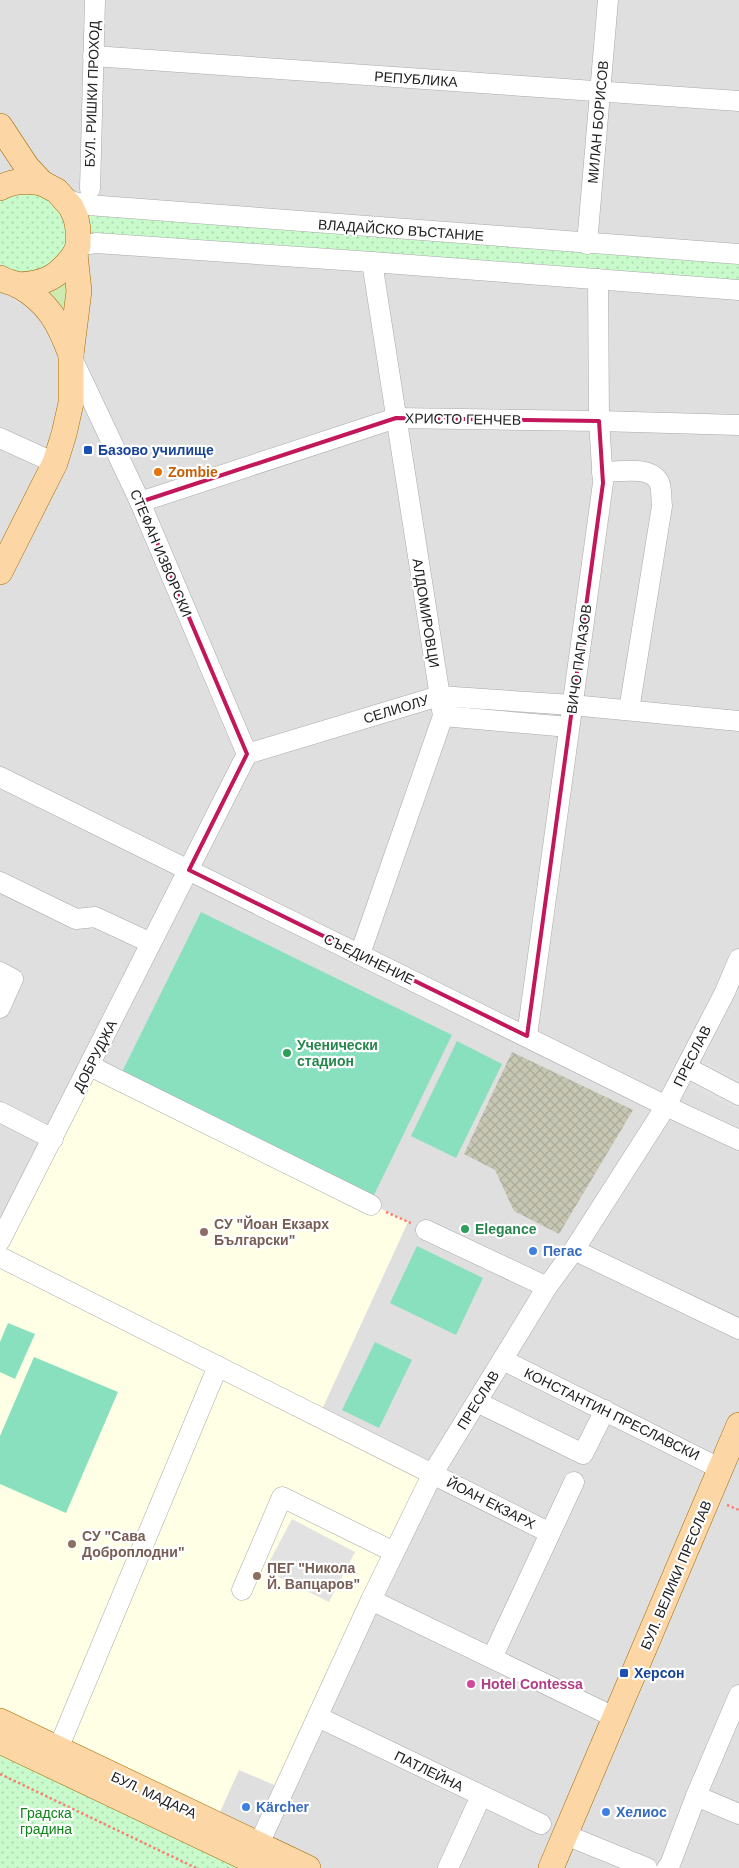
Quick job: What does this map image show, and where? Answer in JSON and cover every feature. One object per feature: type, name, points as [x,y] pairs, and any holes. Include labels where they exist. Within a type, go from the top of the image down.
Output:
[{"type":"main road","points":[[0,126],[27,166],[42,183]]},
{"type":"main road","points":[[0,140],[0,162]]},
{"type":"main road","points":[[0,188],[7,183],[25,180],[42,183],[57,191],[64,198],[76,218],[79,291],[71,355],[71,403],[64,434],[55,463],[0,572]]},
{"type":"main road","points":[[8,281],[34,284],[51,278],[61,272],[76,250]]},
{"type":"main road","points":[[8,281],[46,306],[61,329],[71,355]]},
{"type":"main road","name":"БУЛ. ВЕЛИКИ ПРЕСЛАВ","points":[[551,1868],[721,1469],[736,1439]]},
{"type":"main road","name":"БУЛ. МАДАРА","points":[[0,1721],[58,1749],[259,1858]]},
{"type":"main road","name":"БУЛ. МАДАРА","points":[[0,1740],[259,1858],[308,1868]]},
{"type":"main road","name":"БУЛ. ВЕЛИКИ ПРЕСЛАВ","points":[[555,1868],[566,1836]]},
{"type":"street","name":"БУЛ. РИШКИ ПРОХОД","points":[[90,189],[95,0]]},
{"type":"street","name":"МИЛАН БОРИСОВ","points":[[587,244],[608,0]]},
{"type":"street","name":"РЕПУБЛИКА","points":[[93,56],[739,101]]},
{"type":"street","name":"ВЛАДАЙСКО ВЪСТАНИЕ","points":[[64,198],[88,206],[739,254]]},
{"type":"street","points":[[76,250],[96,243],[739,290]]},
{"type":"street","name":"АЛДОМИРОВЦИ","points":[[372,262],[443,716]]},
{"type":"street","name":"ВИЧО ПАПАЗОВ","points":[[527,1036],[602,492],[599,421],[598,279]]},
{"type":"street","name":"СТЕФАН ИЗВОРСКИ","points":[[71,355],[140,502],[247,754]]},
{"type":"street","name":"ХРИСТО ГЕНЧЕВ","points":[[140,502],[396,418],[739,425]]},
{"type":"street","points":[[0,438],[55,463]]},
{"type":"street","points":[[602,472],[642,472],[653,474],[660,483],[662,506],[629,710]]},
{"type":"street","name":"СЕЛИОЛУ","points":[[247,754],[439,696],[572,705],[739,721]]},
{"type":"street","points":[[360,954],[443,716],[569,727]]},
{"type":"street","points":[[189,870],[247,754]]},
{"type":"street","name":"СЪЕДИНЕНИЕ","points":[[0,777],[666,1106],[739,1140]]},
{"type":"street","name":"ДОБРУДЖА","points":[[0,1242],[189,870]]},
{"type":"street","points":[[0,882],[76,919],[95,917],[151,943]]},
{"type":"street","name":"ПРЕСЛАВ","points":[[259,1858],[318,1717],[371,1600],[433,1473],[547,1288],[574,1250],[666,1106],[725,992],[739,959]]},
{"type":"street","points":[[0,972],[14,979],[0,1008]]},
{"type":"street","points":[[90,1066],[371,1205]]},
{"type":"street","points":[[686,1067],[739,1095]]},
{"type":"street","points":[[0,1112],[53,1139]]},
{"type":"street","points":[[426,1230],[547,1288]]},
{"type":"street","points":[[574,1250],[739,1329]]},
{"type":"street","name":"ЙОАН ЕКЗАРХ","points":[[0,1257],[550,1533]]},
{"type":"street","name":"КОНСТАНТИН ПРЕСЛАВСКИ","points":[[503,1360],[721,1469]]},
{"type":"street","points":[[58,1749],[218,1366]]},
{"type":"street","points":[[477,1402],[583,1454],[605,1410]]},
{"type":"street","points":[[492,1658],[574,1482]]},
{"type":"street","points":[[242,1590],[282,1497],[394,1552]]},
{"type":"street","points":[[371,1600],[616,1718]]},
{"type":"street","points":[[667,1868],[739,1696]]},
{"type":"street","name":"ПАТЛЕЙНА","points":[[318,1717],[541,1824]]},
{"type":"street","points":[[448,1868],[481,1796]]},
{"type":"street","points":[[696,1796],[739,1814]]},
{"type":"street","points":[[566,1836],[647,1868]]},
{"type":"path","points":[[371,1205],[426,1230]]},
{"type":"path","points":[[0,1774],[196,1868]]},
{"type":"highlighted area","points":[[396,418],[599,421],[603,483],[527,1036],[189,870],[247,754],[140,502]]},
{"type":"shaded area","points":[[0,0],[739,0],[739,1868],[0,1868]]},
{"type":"shaded area","points":[[512,1052],[633,1110],[559,1234],[514,1211],[495,1170],[464,1154]]},
{"type":"shaded area","points":[[697,1058],[739,1080],[739,1111],[684,1084]]},
{"type":"shaded area","points":[[90,1066],[408,1222],[319,1416],[433,1473],[284,1789],[239,1770],[215,1823],[0,1721],[0,1241]]},
{"type":"shaded area","points":[[292,1519],[355,1552],[329,1602],[265,1570]]},
{"type":"green space","points":[[21,189],[50,197],[64,216],[67,234],[64,246],[58,257],[49,265],[38,270],[25,272],[12,270],[0,264],[0,198]]},
{"type":"green space","points":[[88,205],[739,254],[739,290],[85,244]]},
{"type":"green space","points":[[70,272],[68,319],[63,309],[43,290]]},
{"type":"green space","name":"Ученически стадион","points":[[201,912],[452,1035],[374,1195],[122,1072]]},
{"type":"green space","points":[[457,1041],[502,1064],[456,1158],[411,1136]]},
{"type":"green space","points":[[417,1246],[483,1278],[456,1335],[390,1303]]},
{"type":"green space","points":[[8,1323],[35,1334],[15,1379],[0,1372],[0,1342]]},
{"type":"green space","points":[[375,1342],[412,1360],[379,1428],[342,1410]]},
{"type":"green space","points":[[34,1357],[118,1392],[66,1513],[0,1484],[0,1436]]},
{"type":"green space","name":"Градска градина","points":[[0,1749],[249,1868],[0,1868]]},
{"type":"place","name":"Базово училище","points":[[88,450]]},
{"type":"place","name":"Zombie","points":[[158,472]]},
{"type":"place","name":"Ученически стадион","points":[[287,1053]]},
{"type":"place","name":"Elegance","points":[[465,1229]]},
{"type":"place","name":"СУ \"Йоан Екзарх Български\"","points":[[204,1232]]},
{"type":"place","name":"Пегас","points":[[533,1251]]},
{"type":"place","name":"СУ \"Сава Доброплодни\"","points":[[72,1544]]},
{"type":"place","name":"ПЕГ \"Никола Й. Вапцаров\"","points":[[257,1576]]},
{"type":"place","name":"Херсон","points":[[624,1673]]},
{"type":"place","name":"Hotel Contessa","points":[[471,1684]]},
{"type":"place","name":"Kärcher","points":[[246,1807]]},
{"type":"place","name":"Хелиос","points":[[606,1812]]}]
